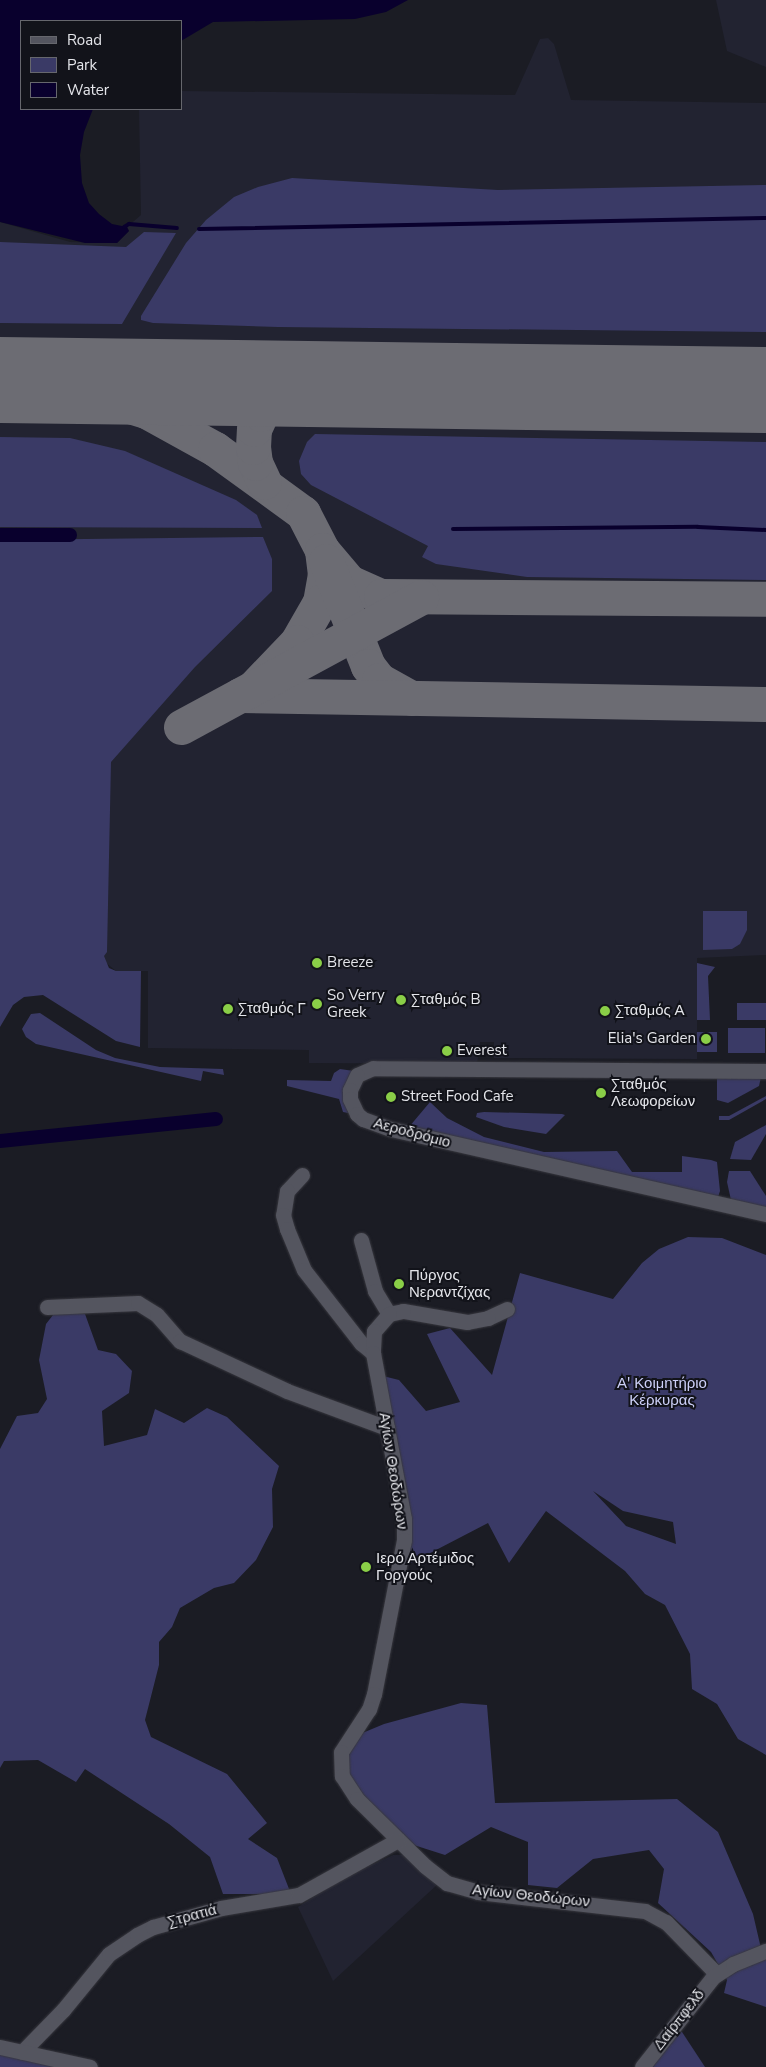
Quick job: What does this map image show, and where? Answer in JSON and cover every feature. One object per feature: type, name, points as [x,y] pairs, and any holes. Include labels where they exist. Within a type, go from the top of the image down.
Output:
[{"type":"street","name":"Αεροδρόμιο","points":[[766,1070],[373,1068],[362,1070],[350,1090],[350,1099],[356,1114],[391,1129],[766,1214]]},
{"type":"street","points":[[302,1175],[287,1191],[283,1215],[286,1229],[304,1270],[361,1343],[373,1353]]},
{"type":"street","points":[[361,1240],[375,1291],[389,1314],[403,1311],[467,1322],[488,1318],[507,1309]]},
{"type":"street","points":[[47,1307],[138,1303],[157,1315],[180,1341],[287,1391],[387,1428]]},
{"type":"street","name":"Αγίων Θεοδώρων","points":[[389,1314],[374,1331],[373,1353],[404,1519],[404,1540],[374,1694],[369,1709],[341,1752],[340,1764],[347,1786],[357,1799],[437,1876],[461,1888],[620,1906],[652,1913],[676,1931],[717,1974]]},
{"type":"street","name":"Στρατιά","points":[[22,2052],[63,2010],[109,1954],[137,1935],[161,1924],[222,1908],[299,1895],[398,1840]]},
{"type":"street","points":[[717,1974],[766,1951]]},
{"type":"street","name":"Δαίρπφελδ","points":[[642,2067],[717,1974]]},
{"type":"street","points":[[0,2047],[90,2067]]},
{"type":"shaded area","points":[[716,0],[766,0],[766,67],[727,51]]},
{"type":"shaded area","points":[[548,38],[554,44],[571,100],[766,103],[766,955],[697,958],[697,1059],[494,1058],[494,1042],[480,1042],[477,1064],[309,1063],[309,1050],[148,1048],[148,971],[116,971],[105,962],[31,954],[0,1025],[0,222],[70,242],[117,243],[129,231],[127,227],[141,215],[139,110],[182,110],[182,91],[515,95],[540,39]]},
{"type":"shaded area","points":[[393,1855],[406,1855],[439,1883],[333,1981],[298,1907],[345,1877]]},
{"type":"green space","points":[[292,178],[498,190],[766,185],[766,332],[278,327],[153,323],[141,320],[141,316],[186,243],[206,220],[234,197],[258,187]]},
{"type":"green space","points":[[144,232],[176,233],[122,324],[0,323],[0,242],[126,247]]},
{"type":"green space","points":[[315,434],[766,442],[766,580],[527,577],[436,564],[422,557],[428,546],[311,485],[301,474],[299,461],[307,442]]},
{"type":"green space","points":[[0,437],[70,438],[125,451],[236,500],[257,515],[262,528],[0,527]]},
{"type":"green space","points":[[263,537],[272,559],[272,591],[195,667],[111,762],[107,952],[104,956],[109,968],[116,971],[141,971],[140,1047],[116,1041],[43,995],[24,997],[13,1005],[0,1027],[0,540]]},
{"type":"green space","points":[[703,911],[747,911],[747,930],[740,944],[732,949],[703,950]]},
{"type":"green space","points":[[697,963],[715,967],[708,976],[710,1020],[697,1020]]},
{"type":"green space","points":[[737,1003],[766,1003],[766,1020],[737,1020]]},
{"type":"green space","points":[[40,1013],[96,1050],[115,1058],[160,1067],[223,1069],[224,1075],[203,1071],[201,1081],[36,1044],[26,1037],[22,1029],[31,1014]]},
{"type":"green space","points":[[728,1028],[765,1028],[765,1053],[728,1053]]},
{"type":"green space","name":"Elia's Garden","points":[[697,1032],[717,1032],[717,1052],[697,1052]]},
{"type":"green space","points":[[340,1069],[354,1071],[344,1088],[348,1113],[343,1112],[339,1099],[287,1086],[287,1080],[331,1081],[334,1073]]},
{"type":"green space","points":[[717,1077],[761,1077],[759,1086],[728,1103],[717,1100]]},
{"type":"green space","points":[[766,1096],[766,1099],[729,1120],[719,1120],[719,1116],[729,1116]]},
{"type":"green space","points":[[430,1102],[447,1118],[484,1137],[544,1152],[617,1151],[632,1172],[682,1172],[682,1156],[711,1160],[717,1162],[720,1191],[718,1197],[409,1127]]},
{"type":"green space","points":[[477,1113],[565,1115],[546,1134],[504,1127],[476,1117]]},
{"type":"green space","points":[[766,1125],[766,1134],[751,1160],[730,1159],[735,1142]]},
{"type":"green space","points":[[729,1171],[750,1171],[766,1196],[766,1209],[731,1200],[727,1182]]},
{"type":"green space","name":"Α' Κοιμητήριο Κέρκυρας","points":[[688,1237],[722,1238],[766,1255],[766,1755],[738,1739],[717,1704],[692,1689],[690,1654],[665,1605],[645,1594],[625,1571],[546,1511],[509,1563],[488,1523],[411,1563],[410,1518],[383,1376],[399,1380],[426,1411],[460,1402],[427,1334],[450,1328],[492,1375],[520,1273],[613,1299],[642,1263],[659,1249]],"holes":[[[593,1491],[623,1511],[673,1522],[676,1544],[626,1526]]]},
{"type":"green space","points":[[63,1312],[85,1314],[98,1350],[116,1354],[132,1371],[129,1393],[102,1411],[104,1446],[147,1435],[155,1409],[184,1423],[207,1408],[227,1417],[279,1466],[272,1489],[273,1527],[256,1560],[234,1583],[214,1588],[180,1608],[172,1627],[159,1642],[159,1665],[145,1720],[151,1737],[227,1774],[267,1823],[248,1839],[277,1858],[291,1894],[223,1894],[210,1857],[169,1824],[85,1769],[76,1782],[38,1760],[4,1761],[0,1768],[0,1449],[17,1416],[38,1413],[47,1399],[39,1360],[46,1324],[53,1315]]},
{"type":"green space","points":[[461,1703],[487,1705],[495,1803],[677,1799],[718,1832],[753,1914],[763,1957],[766,1957],[766,2007],[724,1993],[727,1980],[711,1952],[658,1903],[664,1869],[649,1850],[593,1859],[557,1888],[528,1885],[528,1842],[491,1827],[445,1855],[398,1840],[357,1799],[341,1752],[348,1739],[384,1724]]},
{"type":"green space","points":[[677,2030],[682,2032],[705,2067],[651,2067]]},
{"type":"green space","points":[[0,2052],[61,2067],[0,2067]]},
{"type":"water","points":[[0,0],[408,0],[386,12],[355,19],[213,22],[182,40],[182,20],[20,20],[20,110],[93,110],[84,132],[80,155],[82,183],[89,203],[99,214],[112,224],[127,227],[129,231],[117,243],[85,243],[0,222]]},
{"type":"waterway","points":[[199,229],[766,218]]},
{"type":"waterway","points":[[124,227],[129,224],[177,228]]},
{"type":"waterway","points":[[453,529],[698,527],[766,530]]},
{"type":"waterway","points":[[0,535],[70,535]]},
{"type":"waterway","points":[[0,1141],[216,1119]]},
{"type":"taxiway","points":[[0,381],[78,390],[146,411],[215,449],[303,513],[322,550],[325,574],[320,602],[297,642],[254,687]]},
{"type":"taxiway","points":[[264,482],[255,463],[253,447],[254,429],[261,414],[286,392],[338,385]]},
{"type":"taxiway","points":[[322,550],[349,582],[381,596],[766,599]]},
{"type":"taxiway","points":[[326,561],[368,666],[379,680],[411,698]]},
{"type":"taxiway","points":[[181,727],[421,597]]},
{"type":"taxiway","points":[[240,695],[766,704]]},
{"type":"runway","points":[[0,380],[766,390]]},
{"type":"place","name":"Breeze","points":[[317,963]]},
{"type":"place","name":"Σταθμός B","points":[[401,1000]]},
{"type":"place","name":"So Verry Greek","points":[[317,1004]]},
{"type":"place","name":"Σταθμός Γ","points":[[228,1009]]},
{"type":"place","name":"Σταθμός Α","points":[[605,1011]]},
{"type":"place","name":"Elia's Garden","points":[[706,1039]]},
{"type":"place","name":"Everest","points":[[447,1051]]},
{"type":"place","name":"Σταθμός Λεωφορείων","points":[[601,1093]]},
{"type":"place","name":"Street Food Cafe","points":[[391,1097]]},
{"type":"place","name":"Πύργος Νεραντζίχας","points":[[399,1284]]},
{"type":"place","name":"Ιερό Αρτέμιδος Γοργούς","points":[[366,1567]]}]
